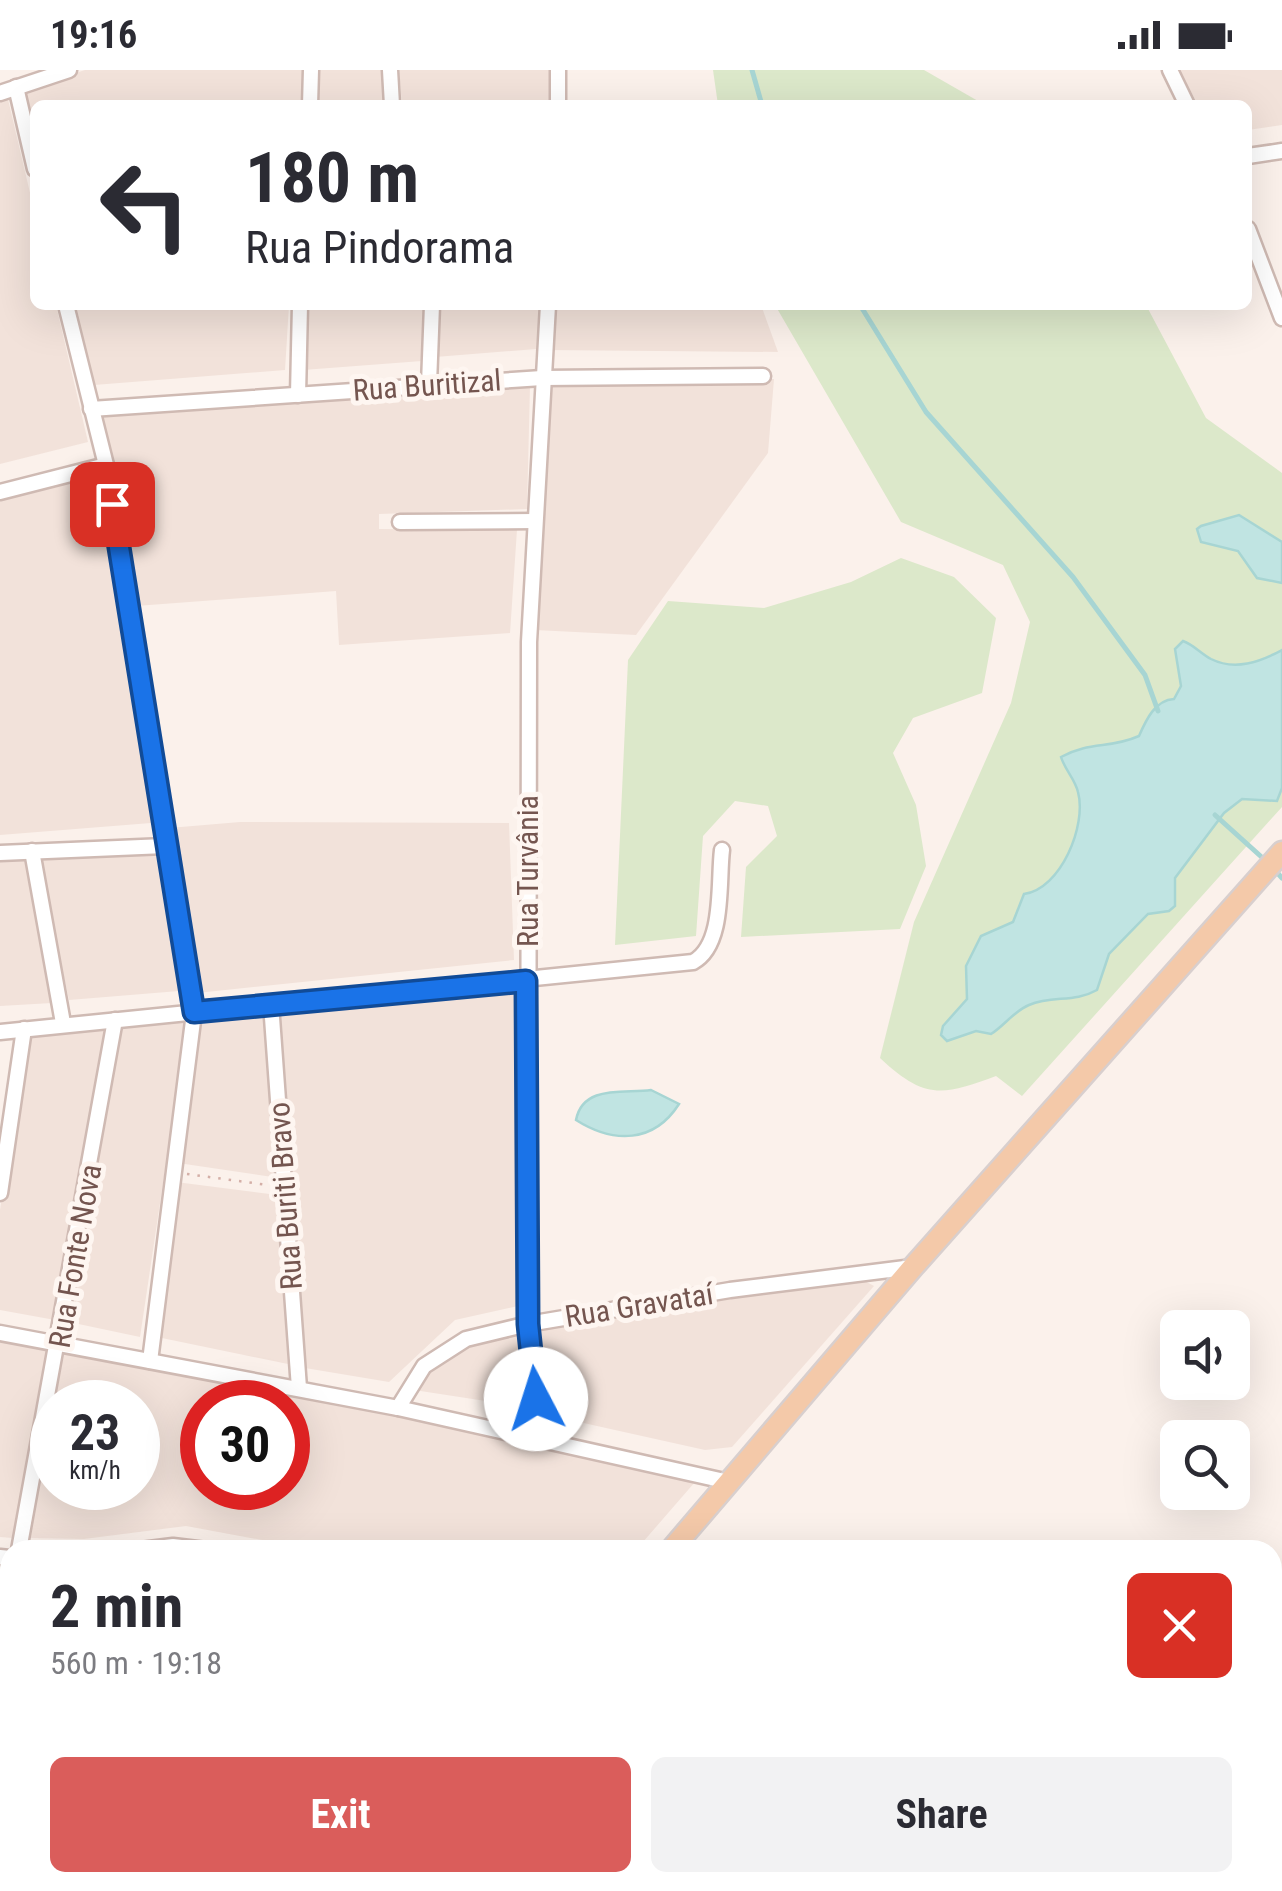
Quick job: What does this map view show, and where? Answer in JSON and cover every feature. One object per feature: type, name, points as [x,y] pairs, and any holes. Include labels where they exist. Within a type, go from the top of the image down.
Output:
[{"type":"main road","points":[[680,1540],[913,1267],[1282,852]]},
{"type":"street","points":[[0,92],[69,70]]},
{"type":"street","points":[[310,100],[311,70]]},
{"type":"street","points":[[390,70],[392,100]]},
{"type":"street","points":[[558,70],[558,100]]},
{"type":"street","points":[[1170,70],[1185,100]]},
{"type":"street","points":[[16,87],[30,147]]},
{"type":"street","points":[[1252,155],[1282,151]]},
{"type":"street","points":[[1252,239],[1282,318]]},
{"type":"street","points":[[67,310],[106,465],[194,1012],[150,1360]]},
{"type":"street","points":[[298,395],[300,310]]},
{"type":"street","points":[[429,384],[432,310]]},
{"type":"street","name":"Rua Turvânia","points":[[539,1437],[528,1324],[526,981],[529,642],[548,310]]},
{"type":"street","name":"Rua Buritizal","points":[[92,408],[542,378],[762,376]]},
{"type":"street","points":[[0,492],[106,465]]},
{"type":"street","points":[[400,522],[535,521]]},
{"type":"street","points":[[0,853],[165,846]]},
{"type":"street","points":[[0,1032],[672,967],[704,956],[712,940],[722,850]]},
{"type":"street","points":[[32,851],[64,1024]]},
{"type":"street","name":"Rua Buriti Bravo","points":[[271,1004],[298,1380]]},
{"type":"street","name":"Rua Fonte Nova","points":[[21,1540],[60,1343],[115,1020]]},
{"type":"street","points":[[0,1194],[24,1029]]},
{"type":"street","name":"Rua Gravataí","points":[[398,1408],[424,1366],[466,1339],[528,1324],[730,1290],[913,1267]]},
{"type":"street","points":[[0,1333],[256,1380]]},
{"type":"street","points":[[310,1390],[539,1437],[729,1482]]},
{"type":"path","points":[[174,1172],[284,1187]]},
{"type":"shaded area","points":[[85,70],[304,70],[302,100],[30,100],[30,116],[23,90]]},
{"type":"shaded area","points":[[315,70],[381,70],[384,100],[314,100]]},
{"type":"shaded area","points":[[399,70],[550,70],[549,100],[402,100]]},
{"type":"shaded area","points":[[1179,70],[1282,70],[1282,125],[1252,129],[1252,100],[1195,100]]},
{"type":"shaded area","points":[[7,95],[30,193],[30,310],[57,310],[88,442],[0,464],[0,98]]},
{"type":"shaded area","points":[[72,310],[289,310],[285,370],[94,385]]},
{"type":"shaded area","points":[[304,310],[425,310],[422,361],[303,370]]},
{"type":"shaded area","points":[[436,310],[540,310],[536,349],[435,357]]},
{"type":"shaded area","points":[[555,310],[763,310],[778,352],[552,350]]},
{"type":"shaded area","points":[[774,379],[768,453],[636,635],[535,630],[545,382]]},
{"type":"shaded area","points":[[530,386],[527,509],[379,514],[379,529],[517,530],[510,633],[339,645],[336,591],[136,606],[112,467],[98,413],[408,390]]},
{"type":"shaded area","points":[[100,472],[151,823],[0,835],[0,496]]},
{"type":"shaded area","points":[[240,822],[509,823],[514,960],[197,993],[169,828]]},
{"type":"shaded area","points":[[159,849],[179,991],[69,1000],[37,854]]},
{"type":"shaded area","points":[[26,855],[52,1003],[0,1006],[0,857]]},
{"type":"shaded area","points":[[519,985],[518,1306],[455,1320],[389,1382],[305,1368],[277,1008]]},
{"type":"shaded area","points":[[265,1008],[279,1178],[178,1163],[197,1016]]},
{"type":"shaded area","points":[[188,1016],[140,1337],[69,1322],[116,1023]]},
{"type":"shaded area","points":[[106,1023],[55,1320],[0,1310],[0,1210],[26,1032]]},
{"type":"shaded area","points":[[176,1182],[277,1195],[288,1364],[157,1337]]},
{"type":"shaded area","points":[[859,1278],[874,1286],[732,1447],[705,1450],[543,1414],[533,1328]]},
{"type":"shaded area","points":[[519,1329],[531,1408],[414,1390],[426,1368],[460,1346]]},
{"type":"shaded area","points":[[0,1337],[54,1346],[47,1380],[30,1380],[30,1458],[13,1538],[0,1537]]},
{"type":"shaded area","points":[[62,1348],[222,1380],[180,1380],[180,1510],[310,1510],[310,1398],[607,1457],[695,1482],[645,1540],[262,1540],[186,1526],[84,1539],[29,1538],[34,1510],[160,1510],[160,1380],[57,1380]]},
{"type":"green space","points":[[713,70],[924,70],[976,100],[717,100]]},
{"type":"green space","points":[[778,310],[1149,310],[1206,418],[1282,473],[1282,807],[1022,1096],[996,1076],[961,1088],[922,1087],[880,1058],[914,922],[1011,703],[1030,622],[1003,565],[901,522]]},
{"type":"green space","points":[[901,558],[954,577],[996,618],[982,693],[913,718],[893,753],[916,805],[926,866],[900,929],[741,937],[746,867],[777,836],[768,806],[735,801],[703,836],[696,936],[615,945],[628,660],[668,601],[764,608],[851,582]]},
{"type":"water","points":[[1239,515],[1282,542],[1282,583],[1257,578],[1238,551],[1201,542],[1197,529],[1201,526]]},
{"type":"water","points":[[1183,641],[1220,663],[1238,665],[1282,650],[1282,788],[1277,801],[1242,799],[1224,813],[1175,878],[1175,906],[1169,911],[1148,914],[1109,954],[1097,990],[1029,1005],[991,1034],[976,1031],[947,1041],[941,1035],[943,1026],[967,999],[966,966],[981,936],[1013,922],[1024,894],[1049,881],[1075,837],[1080,806],[1077,787],[1061,757],[1139,736],[1152,712],[1174,699],[1181,686],[1175,649]]},
{"type":"water","points":[[651,1090],[679,1104],[669,1117],[645,1133],[619,1136],[576,1120],[580,1109],[596,1096]]},
{"type":"waterway","points":[[752,70],[761,100]]},
{"type":"waterway","points":[[863,310],[926,412],[1073,577],[1145,675],[1158,711]]},
{"type":"waterway","points":[[1215,815],[1266,861]]},
{"type":"waterway","points":[[1274,869],[1282,878]]},
{"type":"route","points":[[112,504],[158,809],[194,1012],[526,981],[528,1324],[536,1399]]}]
